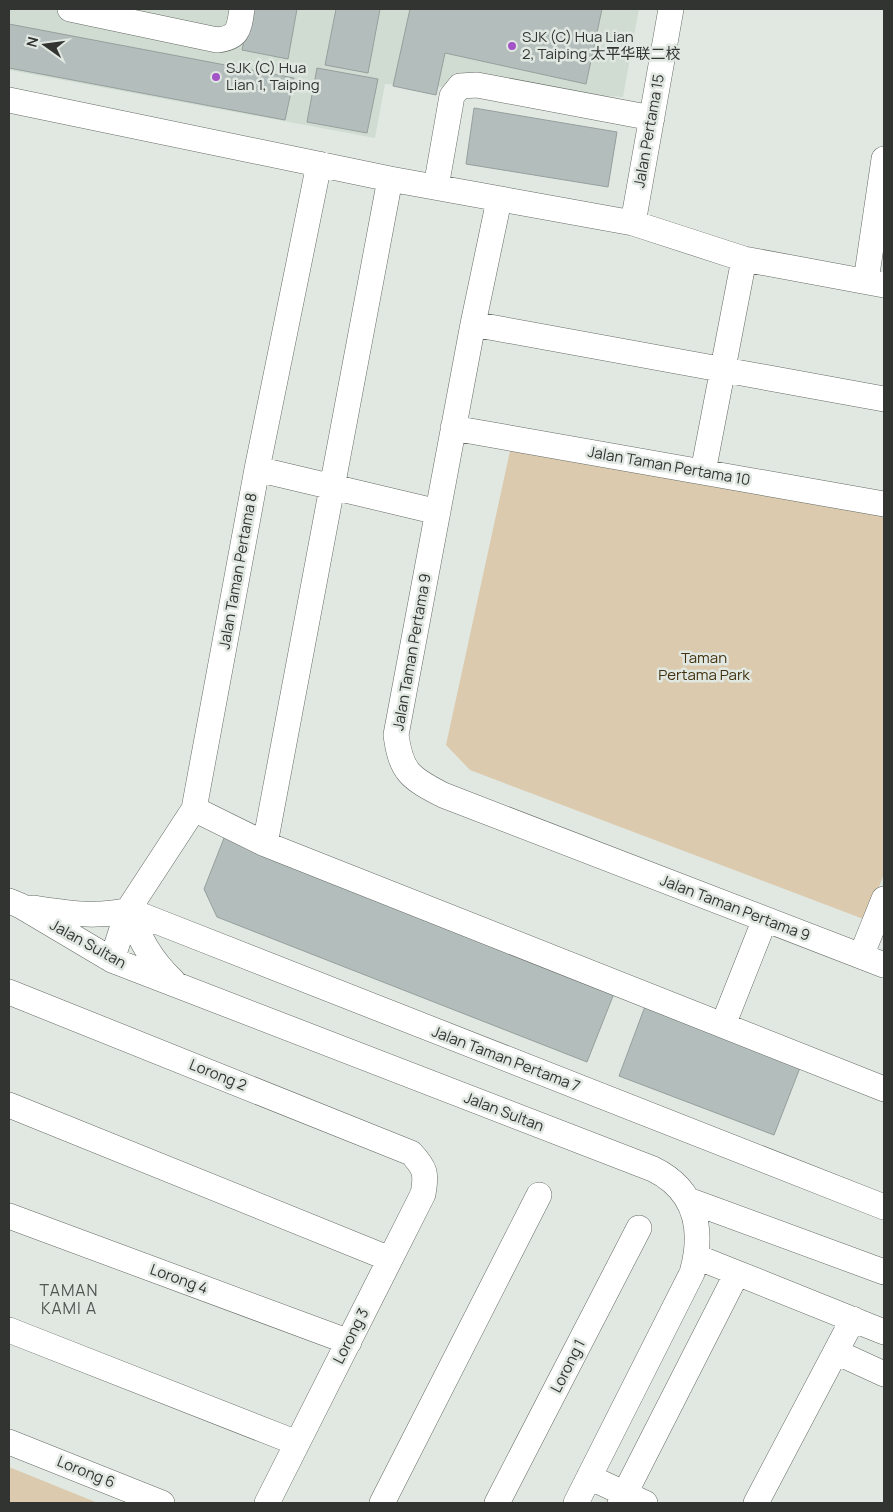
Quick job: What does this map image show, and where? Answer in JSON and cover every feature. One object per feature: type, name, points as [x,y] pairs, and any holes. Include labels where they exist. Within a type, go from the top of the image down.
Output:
[{"type":"street","points":[[70,9],[217,40],[229,39],[238,31],[242,9]]},
{"type":"street","name":"Jalan Pertama 15","points":[[633,223],[671,9]]},
{"type":"street","points":[[436,187],[452,96],[460,86],[477,85],[652,118]]},
{"type":"street","points":[[9,100],[390,180],[633,223],[744,259],[875,283],[884,159]]},
{"type":"street","name":"Jalan Taman Pertama 8","points":[[112,960],[128,910],[194,810],[257,469],[319,164]]},
{"type":"street","points":[[265,844],[390,180]]},
{"type":"street","name":"Jalan Taman Pertama 9","points":[[499,200],[473,324],[396,735],[398,755],[407,772],[424,786],[442,795],[884,965]]},
{"type":"street","points":[[702,472],[744,259]]},
{"type":"street","points":[[473,324],[723,368],[884,399]]},
{"type":"street","name":"Jalan Taman Pertama 10","points":[[453,428],[884,504]]},
{"type":"street","points":[[257,469],[438,512]]},
{"type":"street","points":[[194,810],[265,844],[884,1089]]},
{"type":"street","points":[[861,956],[884,899]]},
{"type":"street","points":[[15,904],[84,914],[112,914],[128,910],[150,956],[179,986]]},
{"type":"street","name":"Jalan Sultan","points":[[15,904],[112,960],[653,1169],[672,1181],[688,1200],[694,1216],[697,1257],[692,1273],[576,1503]]},
{"type":"street","name":"Jalan Taman Pertama 7","points":[[128,910],[884,1207]]},
{"type":"street","points":[[723,1025],[766,919]]},
{"type":"street","name":"Lorong 2","points":[[9,992],[410,1153],[422,1166]]},
{"type":"street","points":[[9,1105],[390,1259]]},
{"type":"street","name":"Lorong 3","points":[[267,1503],[423,1194],[425,1181],[422,1166]]},
{"type":"street","points":[[382,1503],[539,1196]]},
{"type":"street","points":[[688,1200],[884,1272]]},
{"type":"street","name":"Lorong 4","points":[[9,1216],[349,1342]]},
{"type":"street","name":"Lorong 1","points":[[496,1503],[639,1228]]},
{"type":"street","points":[[697,1257],[884,1332]]},
{"type":"street","points":[[589,1477],[630,1500],[737,1273]]},
{"type":"street","points":[[756,1503],[853,1319]]},
{"type":"street","points":[[9,1330],[297,1444]]},
{"type":"street","points":[[836,1352],[884,1374]]},
{"type":"street","name":"Lorong 6","points":[[9,1442],[162,1503]]},
{"type":"shaded area","name":"SJK (C) Hua Lian 1, Taiping","points":[[9,9],[639,9],[623,97],[385,84],[375,138],[9,70]]},
{"type":"green space","name":"Taman Pertama Park","points":[[510,451],[884,515],[884,874],[866,920],[470,770],[446,745]]},
{"type":"green space","points":[[9,1467],[98,1503],[9,1503]]},
{"type":"building","points":[[250,9],[297,9],[288,59],[242,50]]},
{"type":"building","points":[[336,9],[380,9],[368,73],[325,65]]},
{"type":"building","name":"SJK (C) Hua Lian 2, Taiping 太平华联二校","points":[[410,9],[602,9],[586,84],[445,53],[436,95],[393,86]]},
{"type":"building","points":[[9,24],[294,78],[285,120],[9,68]]},
{"type":"building","points":[[317,68],[378,79],[367,133],[307,122]]},
{"type":"building","points":[[474,108],[617,132],[608,187],[466,164]]},
{"type":"building","points":[[226,833],[617,986],[587,1062],[217,917],[204,889]]},
{"type":"building","points":[[647,1001],[803,1060],[774,1135],[619,1076]]},
{"type":"place","name":"SJK (C) Hua Lian 2, Taiping 太平华联二校","points":[[512,46]]},
{"type":"place","name":"SJK (C) Hua Lian 1, Taiping","points":[[216,77]]},
{"type":"district","name":"TAMAN KAMI A","points":[[69,1299]]}]
